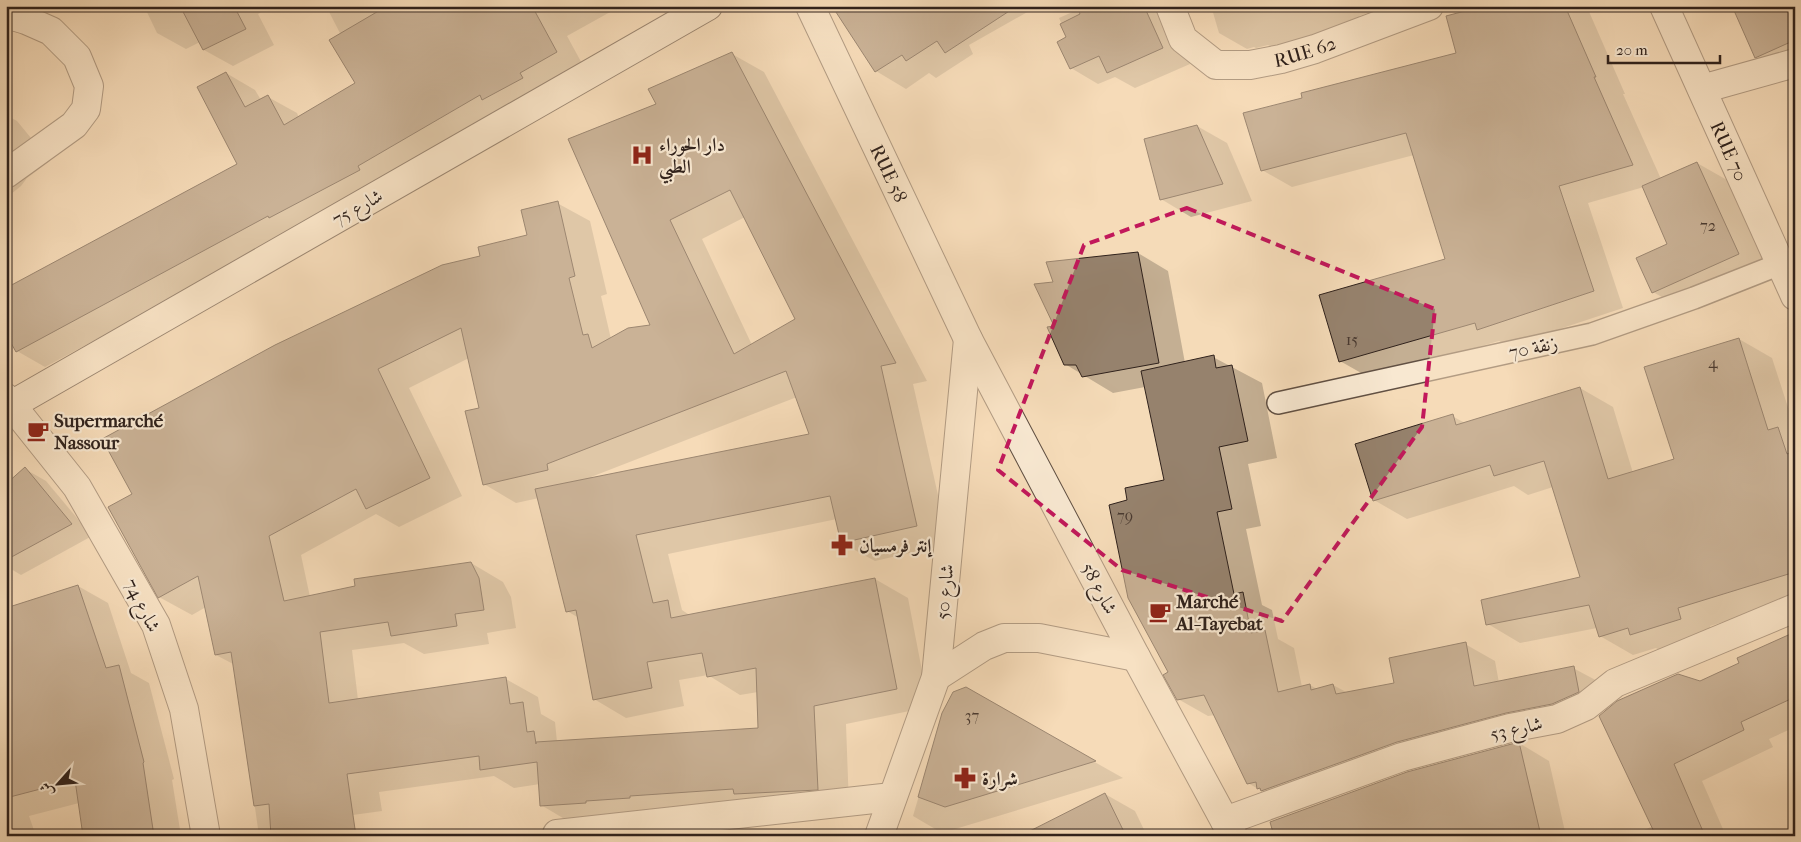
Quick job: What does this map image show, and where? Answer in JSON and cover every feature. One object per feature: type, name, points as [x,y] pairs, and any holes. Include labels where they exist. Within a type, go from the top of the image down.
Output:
[{"type":"street","name":"شارع 75","points":[[8,403],[708,6]]},
{"type":"street","name":"RUE 58","points":[[810,6],[968,339]]},
{"type":"street","name":"RUE 62","points":[[1170,6],[1183,39],[1216,64],[1250,65],[1281,59],[1315,49],[1429,6]]},
{"type":"street","name":"RUE 70","points":[[1664,6],[1795,296]]},
{"type":"street","points":[[6,14],[51,31],[77,57],[89,86],[86,109],[74,126],[6,174]]},
{"type":"street","points":[[1702,89],[1795,63]]},
{"type":"street","name":"شارع 58","points":[[968,339],[1227,830]]},
{"type":"street","name":"شارع 50","points":[[879,836],[936,677],[968,339]]},
{"type":"street","name":"شارع 74","points":[[8,403],[77,487],[156,625],[184,709],[206,836]]},
{"type":"street","name":"شارع 53","points":[[1227,830],[1402,758],[1510,728],[1557,719],[1586,706],[1615,683],[1795,608]]},
{"type":"street","points":[[936,677],[984,646],[1004,638],[1039,638],[1136,657]]},
{"type":"street","points":[[558,834],[892,797]]},
{"type":"lane","name":"زنقة 70","points":[[1278,403],[1592,334],[1694,298],[1780,264]]},
{"type":"highlighted area","points":[[1187,208],[1435,309],[1422,427],[1282,621],[1122,570],[998,470],[1084,245]]},
{"type":"building","points":[[180,6],[234,6],[246,29],[203,50]]},
{"type":"building","points":[[387,6],[532,6],[557,52],[520,73],[523,78],[482,100],[480,95],[358,166],[360,170],[269,218],[268,216],[16,352],[6,334],[6,288],[237,164],[197,87],[226,72],[245,107],[268,95],[284,125],[355,83],[329,40]]},
{"type":"building","points":[[832,6],[1017,6],[945,53],[937,41],[906,61],[902,55],[875,72]]},
{"type":"building","points":[[1077,6],[1144,6],[1163,48],[1107,73],[1099,56],[1070,69],[1057,42],[1066,37],[1060,24],[1080,14]]},
{"type":"building","points":[[1484,6],[1565,6],[1633,165],[1559,186],[1594,291],[1477,330],[1475,323],[1339,362],[1319,295],[1445,259],[1406,133],[1261,171],[1243,113],[1302,98],[1301,93],[1456,53],[1446,16]]},
{"type":"building","points":[[1732,6],[1795,6],[1795,40],[1755,58]]},
{"type":"building","points":[[732,52],[896,363],[881,366],[917,526],[841,543],[830,496],[636,535],[653,603],[668,600],[671,618],[875,578],[897,689],[814,706],[818,790],[734,794],[733,789],[630,796],[630,798],[586,801],[586,803],[540,806],[537,762],[480,770],[479,756],[347,774],[356,836],[271,836],[269,804],[254,806],[231,652],[215,655],[198,576],[158,598],[108,507],[132,494],[102,439],[275,345],[442,265],[480,256],[478,247],[527,235],[521,210],[558,201],[575,276],[569,278],[583,335],[588,334],[592,348],[628,328],[650,325],[568,139],[656,104],[648,89]],"holes":[[[730,190],[795,319],[734,354],[670,220]],[[461,328],[479,408],[465,411],[483,485],[548,470],[547,464],[786,371],[809,434],[535,489],[566,612],[576,610],[593,700],[652,688],[647,662],[702,653],[707,677],[756,668],[758,728],[536,742],[536,744],[534,731],[527,732],[523,702],[510,704],[506,677],[329,703],[320,632],[388,622],[391,636],[457,626],[455,614],[484,610],[479,578],[471,562],[354,579],[355,586],[284,601],[269,536],[356,489],[366,509],[430,478],[378,369]]]},
{"type":"building","points":[[1197,125],[1223,184],[1160,200],[1144,139]]},
{"type":"building","points":[[1697,162],[1739,254],[1652,293],[1636,258],[1667,244],[1642,186]]},
{"type":"building","points":[[1138,252],[1159,363],[1082,377],[1076,365],[1064,365],[1047,327],[1054,326],[1034,284],[1053,282],[1046,262]]},
{"type":"building","points":[[1739,338],[1768,430],[1778,427],[1787,454],[1795,451],[1795,572],[1678,608],[1681,619],[1630,635],[1628,628],[1599,637],[1589,605],[1486,625],[1481,600],[1580,577],[1544,461],[1494,476],[1490,465],[1373,501],[1355,444],[1453,414],[1456,425],[1580,387],[1608,479],[1674,459],[1644,367]]},
{"type":"building","points":[[1214,355],[1216,368],[1232,365],[1248,441],[1219,447],[1232,509],[1217,512],[1234,594],[1243,592],[1251,633],[1265,630],[1278,692],[1310,684],[1311,690],[1333,684],[1336,694],[1394,683],[1389,658],[1466,642],[1474,686],[1574,666],[1579,692],[1552,704],[1506,713],[1397,742],[1261,791],[1260,788],[1257,789],[1256,782],[1247,784],[1204,695],[1177,700],[1163,675],[1168,672],[1128,598],[1109,505],[1127,500],[1125,488],[1164,480],[1141,371]]},
{"type":"building","points":[[25,467],[72,524],[6,560],[6,484]]},
{"type":"building","points":[[78,585],[106,668],[119,665],[144,762],[154,836],[83,836],[75,780],[6,798],[6,608]]},
{"type":"building","points":[[1795,632],[1795,697],[1741,722],[1744,730],[1674,764],[1705,836],[1656,836],[1599,716],[1617,701],[1678,674],[1700,681],[1739,663],[1737,658]]},
{"type":"building","points":[[966,687],[1096,761],[945,807],[918,797],[942,713],[953,692]]},
{"type":"building","points":[[1519,742],[1541,836],[1274,836],[1270,822],[1407,772]]},
{"type":"building","points":[[1105,793],[1126,836],[1020,836]]},
{"type":"place","name":"دار الحوراء الطبي","points":[[642,155]]},
{"type":"place","name":"Supermarché Nassour","points":[[38,431]]},
{"type":"place","name":"إنتر فرمسيان","points":[[842,545]]},
{"type":"place","name":"Marché Al-Tayebat","points":[[1160,612]]},
{"type":"place","name":"شرارة","points":[[965,778]]}]
